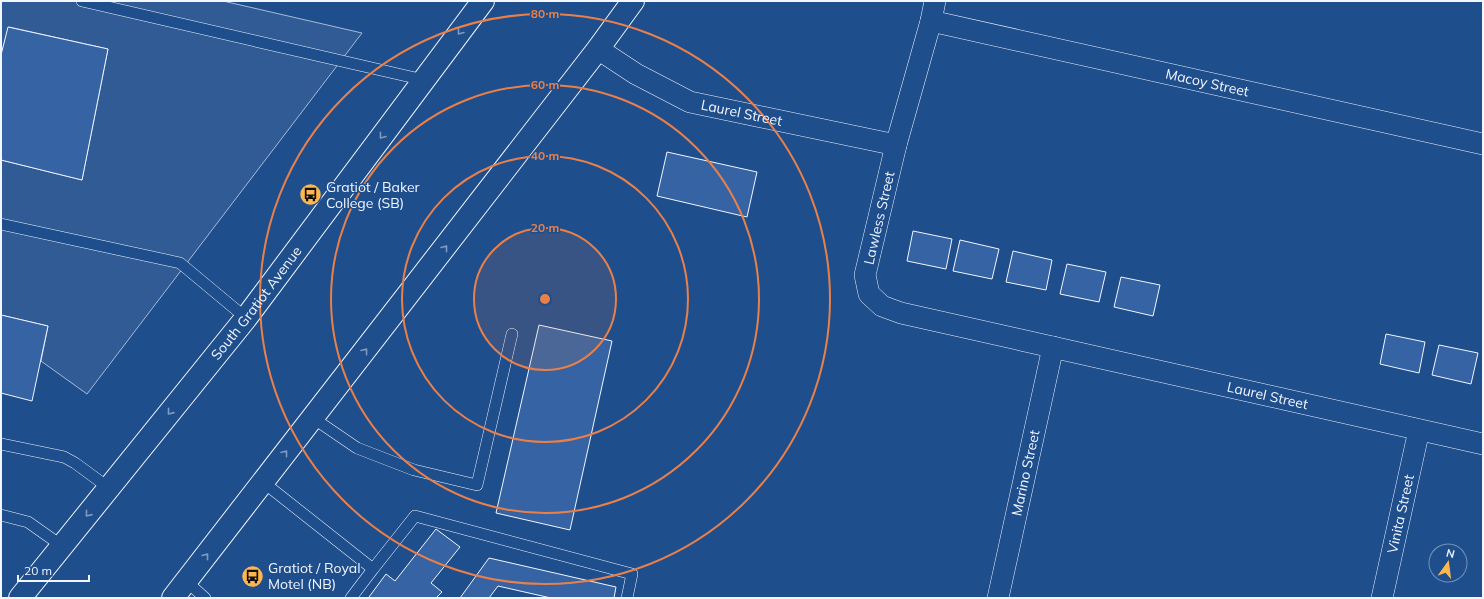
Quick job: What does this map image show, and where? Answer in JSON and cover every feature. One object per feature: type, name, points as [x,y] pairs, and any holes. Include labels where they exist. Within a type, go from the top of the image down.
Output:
[{"type":"main road","name":"South Gratiot Avenue","points":[[20,598],[246,318],[483,1]]},
{"type":"main road","points":[[173,598],[598,49],[633,1]]},
{"type":"street","name":"Lawless Street","points":[[935,1],[931,21],[896,145],[865,275],[869,294],[882,306],[901,313],[1053,348]]},
{"type":"street","name":"Macoy Street","points":[[931,21],[1483,144]]},
{"type":"street","name":"Laurel Street","points":[[598,49],[636,74],[690,102],[896,145]]},
{"type":"street","name":"Laurel Street","points":[[1053,348],[1483,444]]},
{"type":"street","name":"Marino Street","points":[[998,598],[1053,348]]},
{"type":"street","name":"Vinita Street","points":[[1382,598],[1419,430]]},
{"type":"lane","points":[[82,1],[424,80]]},
{"type":"lane","points":[[1,224],[180,263],[246,318]]},
{"type":"lane","points":[[313,418],[357,448],[414,470],[477,485],[512,334]]},
{"type":"lane","points":[[1,444],[64,458],[76,463],[109,488]]},
{"type":"lane","points":[[263,482],[373,569]]},
{"type":"lane","points":[[1,515],[28,522],[62,546]]},
{"type":"lane","points":[[351,598],[415,516],[632,574],[627,598]]},
{"type":"lane","points":[[186,581],[205,598]]},
{"type":"shaded area","points":[[1,1],[223,1],[362,33],[87,394],[41,361],[48,326],[1,315],[1,160],[82,180],[108,49],[9,27],[1,55]]},
{"type":"building","points":[[8,27],[108,49],[82,180],[1,160],[1,55]]},
{"type":"building","points":[[667,152],[757,172],[747,217],[657,196]]},
{"type":"building","points":[[913,231],[952,239],[946,269],[907,261]]},
{"type":"building","points":[[960,240],[999,249],[992,279],[953,271]]},
{"type":"building","points":[[1013,251],[1052,260],[1046,290],[1006,282]]},
{"type":"building","points":[[1067,264],[1106,272],[1099,302],[1060,294]]},
{"type":"building","points":[[1121,277],[1160,285],[1153,316],[1114,307]]},
{"type":"building","points":[[1,315],[48,326],[32,401],[1,393]]},
{"type":"building","points":[[539,325],[612,341],[570,530],[496,513]]},
{"type":"building","points":[[1386,334],[1425,342],[1419,373],[1380,364]]},
{"type":"building","points":[[1439,345],[1478,353],[1471,384],[1432,375]]},
{"type":"building","points":[[436,529],[460,547],[431,583],[442,592],[436,598],[370,598],[369,597],[386,574],[395,581]]},
{"type":"building","points":[[489,558],[616,587],[614,598],[551,598],[498,586],[489,598],[460,598]]},
{"type":"place","name":"Gratiot / Baker College (SB)","points":[[310,195]]},
{"type":"place","name":"Gratiot / Royal Motel (NB)","points":[[253,576]]}]
